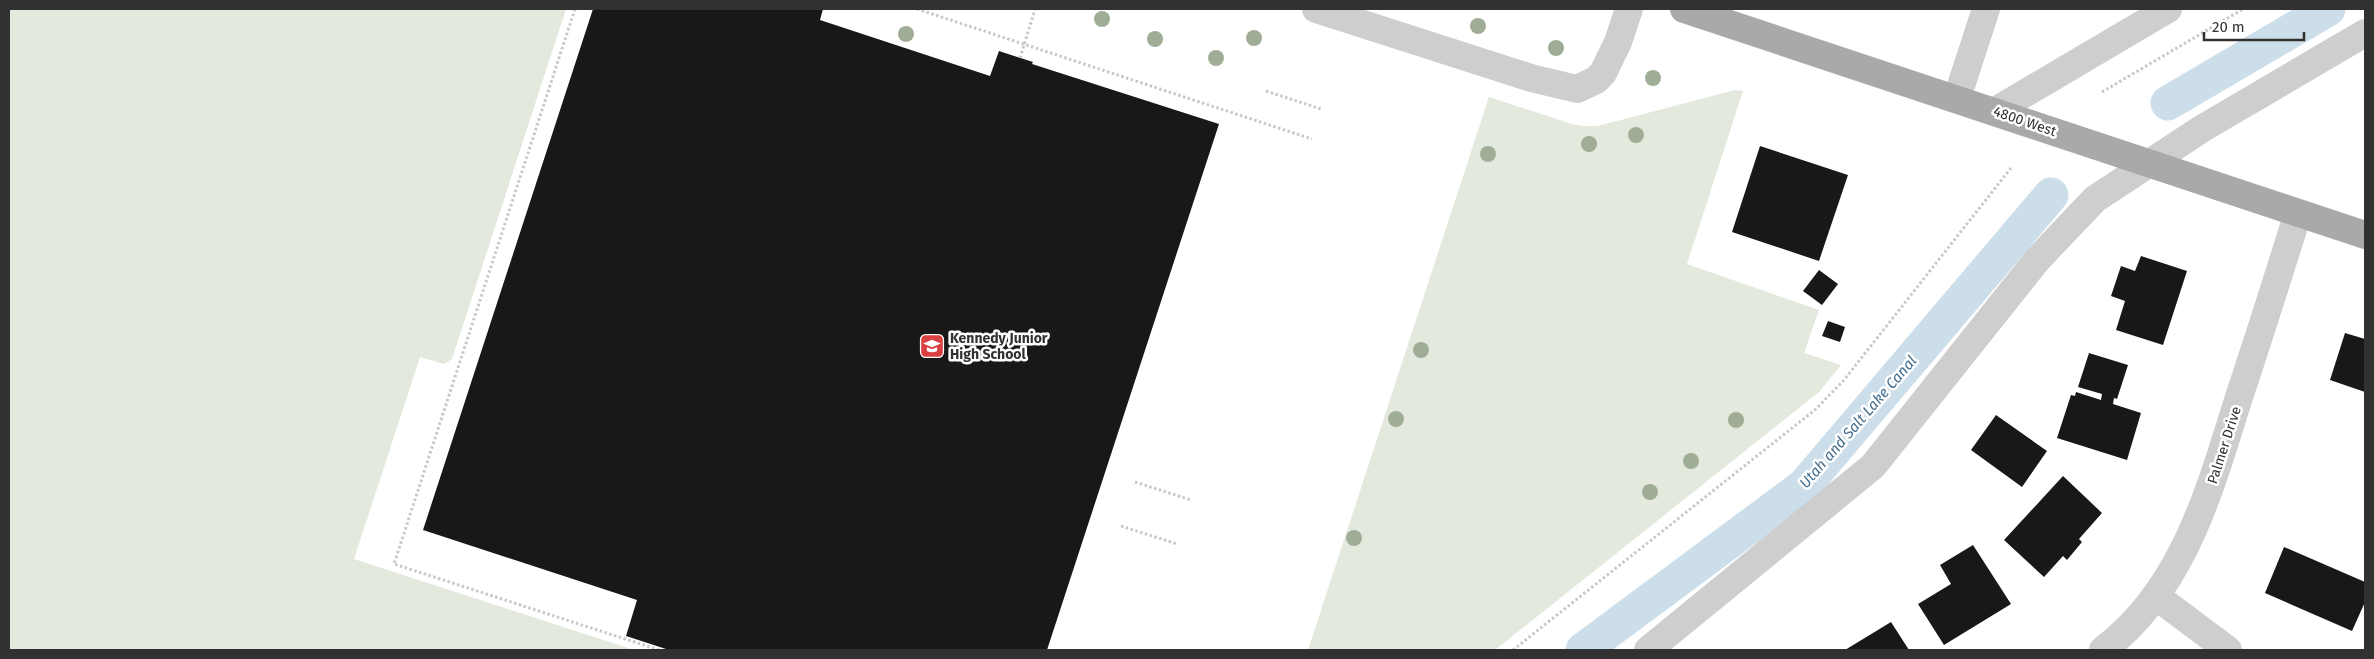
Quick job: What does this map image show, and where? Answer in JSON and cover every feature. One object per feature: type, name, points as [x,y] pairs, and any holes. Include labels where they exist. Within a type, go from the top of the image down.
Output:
[{"type":"main road","name":"4800 West","points":[[1684,9],[1957,98],[2365,235]]},
{"type":"street","points":[[1316,9],[1531,78],[1577,89],[1596,80],[1602,73],[1618,42],[1630,9]]},
{"type":"street","points":[[1957,98],[1986,9]]},
{"type":"street","points":[[1995,111],[2168,9]]},
{"type":"street","points":[[1648,650],[1873,466],[2037,260],[2094,199],[2203,128],[2365,33]]},
{"type":"street","name":"Palmer Drive","points":[[2103,650],[2119,638],[2157,597],[2185,551],[2208,496],[2298,213]]},
{"type":"street","points":[[2157,597],[2228,650]]},
{"type":"path","points":[[575,9],[394,564],[659,650]]},
{"type":"path","points":[[917,9],[1312,139]]},
{"type":"path","points":[[1020,58],[1035,9]]},
{"type":"path","points":[[2102,92],[2244,9]]},
{"type":"path","points":[[1266,91],[1321,109]]},
{"type":"path","points":[[1513,650],[1816,409],[1844,380],[2011,168]]},
{"type":"path","points":[[1135,482],[1191,500]]},
{"type":"path","points":[[1121,526],[1176,544]]},
{"type":"shaded area","points":[[9,9],[566,9],[452,359],[444,364],[420,357],[354,559],[634,650],[9,650]]},
{"type":"shaded area","points":[[1735,90],[1743,91],[1687,264],[1819,310],[1804,353],[1841,365],[1819,392],[1495,650],[1308,650],[1489,97],[1572,124],[1598,126]]},
{"type":"building","points":[[593,9],[823,9],[820,20],[990,76],[999,51],[1033,62],[1032,64],[1219,124],[1047,650],[669,650],[626,636],[637,600],[423,530]]},
{"type":"building","points":[[1760,146],[1848,175],[1819,261],[1732,232]]},
{"type":"building","points":[[2141,256],[2187,271],[2163,345],[2116,330],[2125,301],[2111,296],[2121,266],[2135,271]]},
{"type":"building","points":[[1819,270],[1838,284],[1822,305],[1803,291]]},
{"type":"building","points":[[1828,321],[1845,327],[1840,342],[1822,336]]},
{"type":"building","points":[[2345,333],[2365,339],[2365,392],[2330,380]]},
{"type":"building","points":[[2089,353],[2128,365],[2117,399],[2114,398],[2113,404],[2141,413],[2127,460],[2057,438],[2071,395],[2075,396],[2076,392],[2101,400],[2102,394],[2078,387]]},
{"type":"building","points":[[1996,415],[2047,451],[2022,487],[1971,450]]},
{"type":"building","points":[[2063,476],[2102,513],[2079,539],[2082,542],[2067,560],[2063,556],[2044,577],[2004,540]]},
{"type":"building","points":[[1973,545],[2011,604],[1944,645],[1918,604],[1951,584],[1940,565]]},
{"type":"building","points":[[2284,547],[2365,582],[2365,602],[2352,631],[2265,593]]},
{"type":"building","points":[[1891,622],[1909,650],[1845,650]]},
{"type":"waterway","name":"Utah and Salt Lake Canal","points":[[2168,103],[2328,9]]},
{"type":"waterway","name":"Utah and Salt Lake Canal","points":[[1583,650],[1804,486],[2051,195]]},
{"type":"place","name":"Kennedy Junior High School","points":[[932,346]]}]
